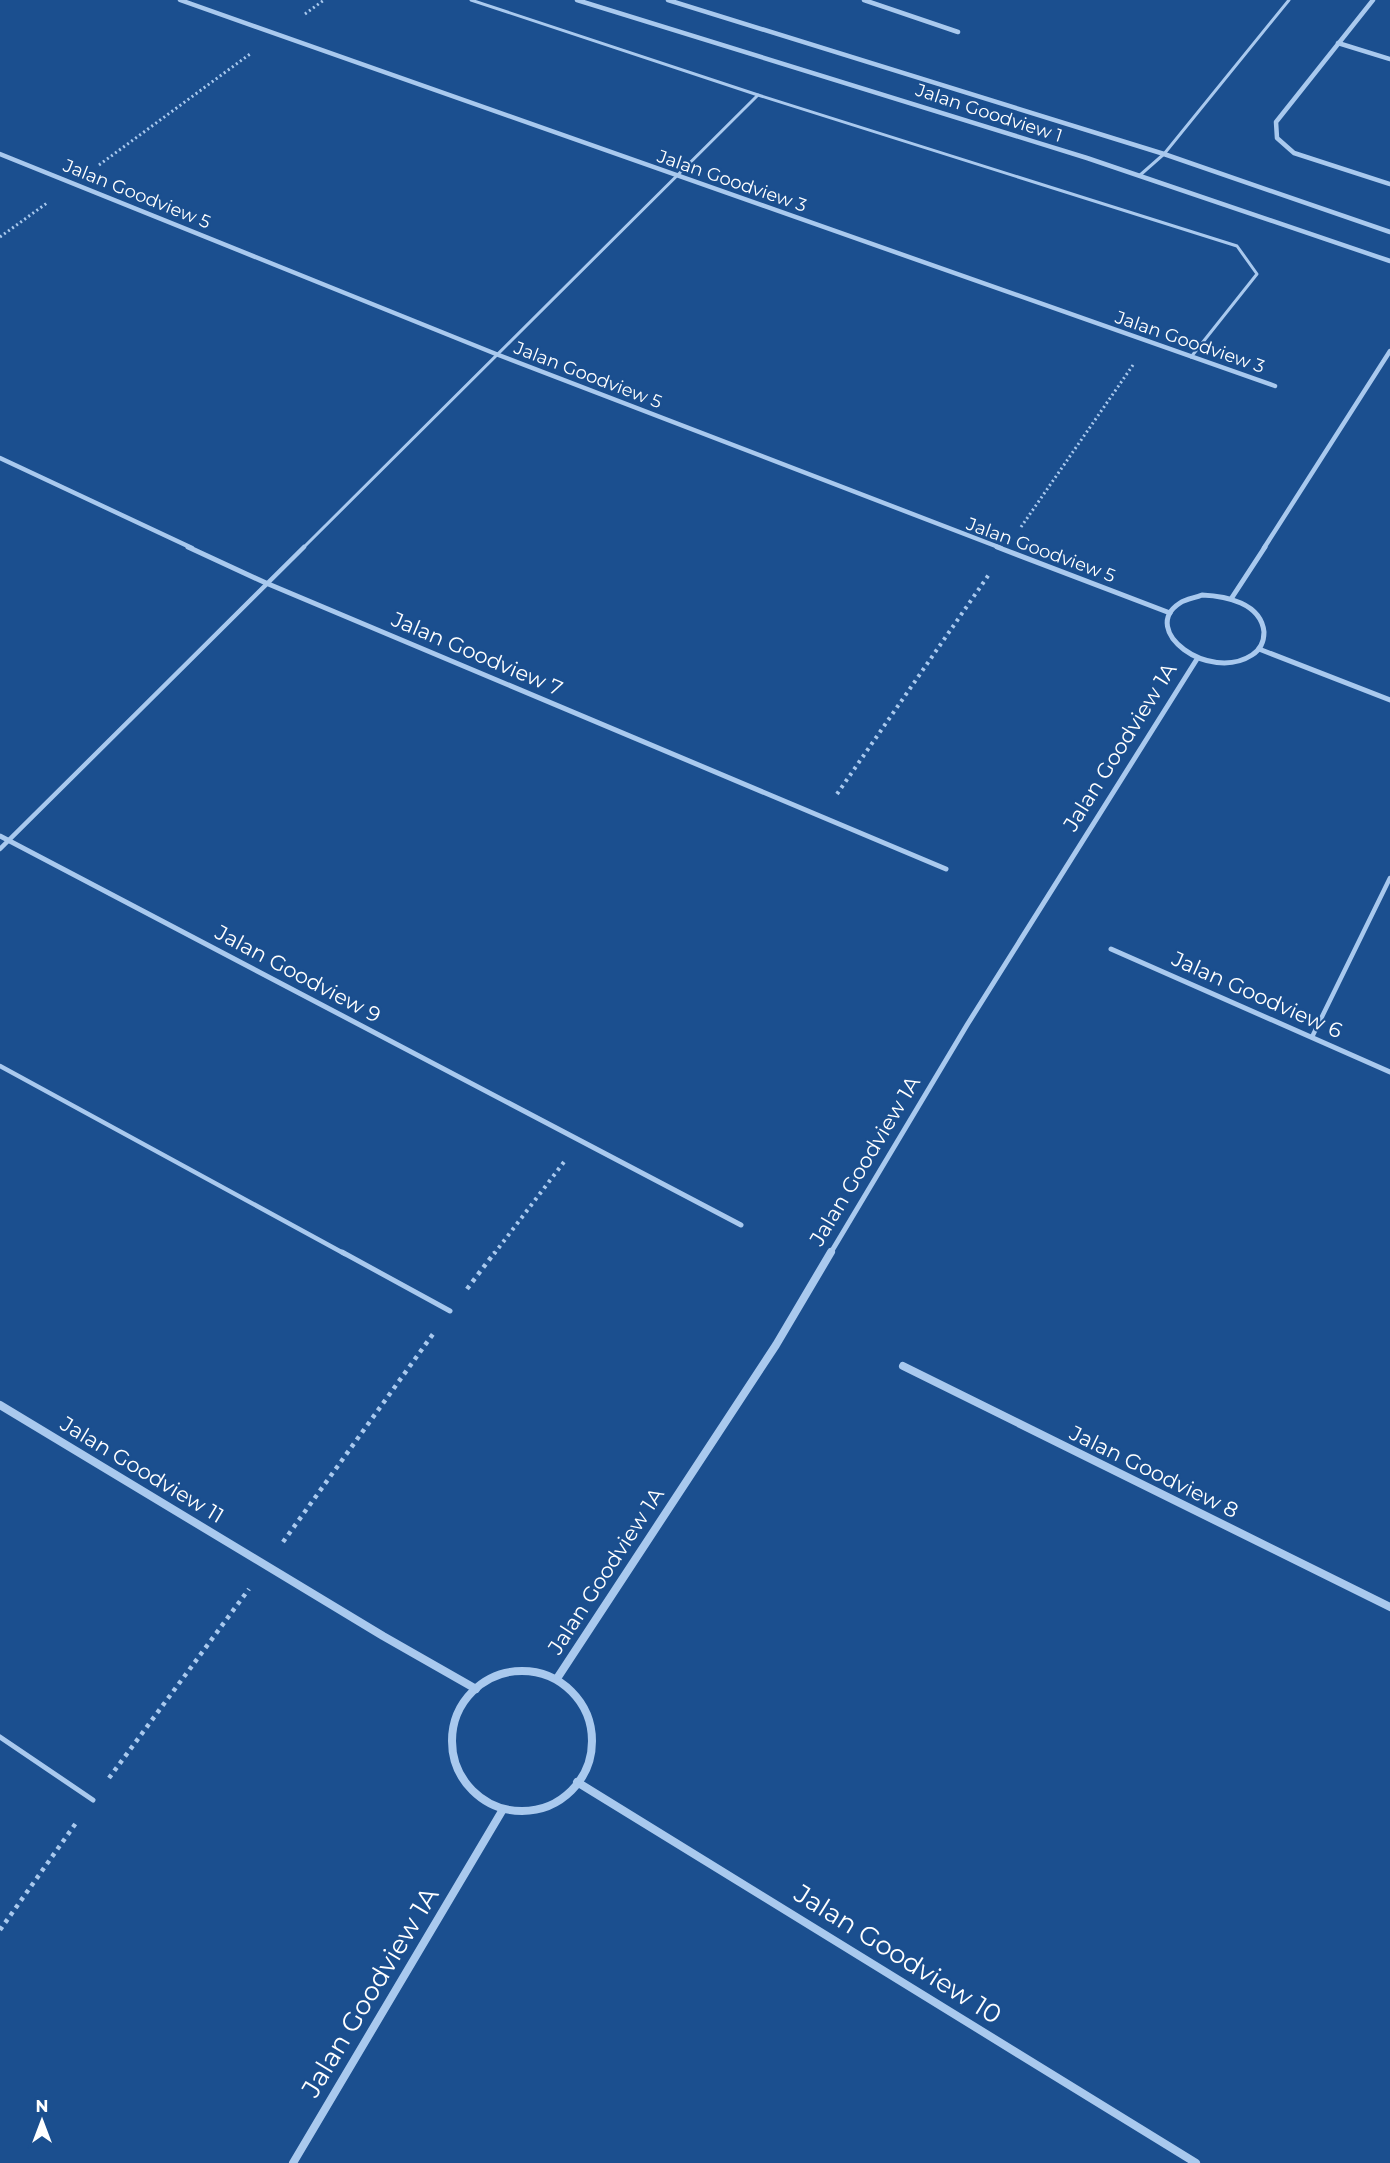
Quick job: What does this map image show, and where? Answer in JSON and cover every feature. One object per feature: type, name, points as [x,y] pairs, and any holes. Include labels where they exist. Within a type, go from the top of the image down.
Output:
[{"type":"street","name":"Jalan Goodview 3","points":[[180,0],[1275,386]]},
{"type":"street","name":"Jalan Goodview 1","points":[[577,0],[811,71],[1139,176],[1390,261]]},
{"type":"street","name":"Jalan Goodview 1","points":[[668,0],[1164,154],[1390,232]]},
{"type":"street","points":[[864,0],[958,32]]},
{"type":"street","points":[[1373,0],[1276,122],[1277,138],[1294,153],[1390,184]]},
{"type":"street","points":[[1338,43],[1390,59]]},
{"type":"street","name":"Jalan Goodview 5","points":[[0,154],[496,354],[1170,613]]},
{"type":"street","points":[[1231,599],[1390,351]]},
{"type":"street","name":"Jalan Goodview 7","points":[[0,458],[267,583],[946,869]]},
{"type":"street","points":[[1170,613],[1177,604],[1188,598],[1217,596],[1231,599],[1246,606],[1257,615],[1263,627],[1264,638],[1259,649],[1390,700]]},
{"type":"street","name":"Jalan Goodview 1A","points":[[1170,613],[1167,623],[1168,633],[1174,644],[1184,653],[1197,659],[1226,664],[1239,662],[1259,649]]},
{"type":"street","name":"Jalan Goodview 1A","points":[[558,1677],[776,1345],[968,1025],[1197,659]]},
{"type":"street","name":"Jalan Goodview 9","points":[[0,836],[741,1225]]},
{"type":"street","name":"Jalan Goodview 6","points":[[1111,949],[1390,1072]]},
{"type":"street","name":"Jalan Goodview 8","points":[[903,1366],[1390,1607]]},
{"type":"street","name":"Jalan Goodview 11","points":[[0,1405],[383,1636],[476,1689]]},
{"type":"street","name":"Jalan Goodview 1A","points":[[516,1670],[538,1670],[558,1677],[575,1692],[587,1712],[592,1735],[589,1759],[577,1782],[563,1797],[544,1808],[523,1813],[502,1811],[484,1802],[468,1789],[457,1770],[452,1749],[454,1728],[462,1707],[476,1689],[495,1676],[516,1670]]},
{"type":"street","name":"Jalan Goodview 10","points":[[577,1782],[1196,2163]]},
{"type":"street","name":"Jalan Goodview 1A","points":[[292,2163],[502,1811]]},
{"type":"lane","points":[[471,0],[1237,246],[1257,274],[1191,357]]},
{"type":"lane","points":[[1139,176],[1164,154],[1289,0]]},
{"type":"lane","points":[[0,849],[758,94]]},
{"type":"lane","points":[[1312,1037],[1390,878]]},
{"type":"lane","points":[[0,1066],[450,1311]]},
{"type":"lane","points":[[0,1737],[93,1800]]},
{"type":"path","points":[[0,237],[324,0]]},
{"type":"path","points":[[822,817],[1149,342]]},
{"type":"path","points":[[0,1930],[450,1311],[580,1142]]}]
